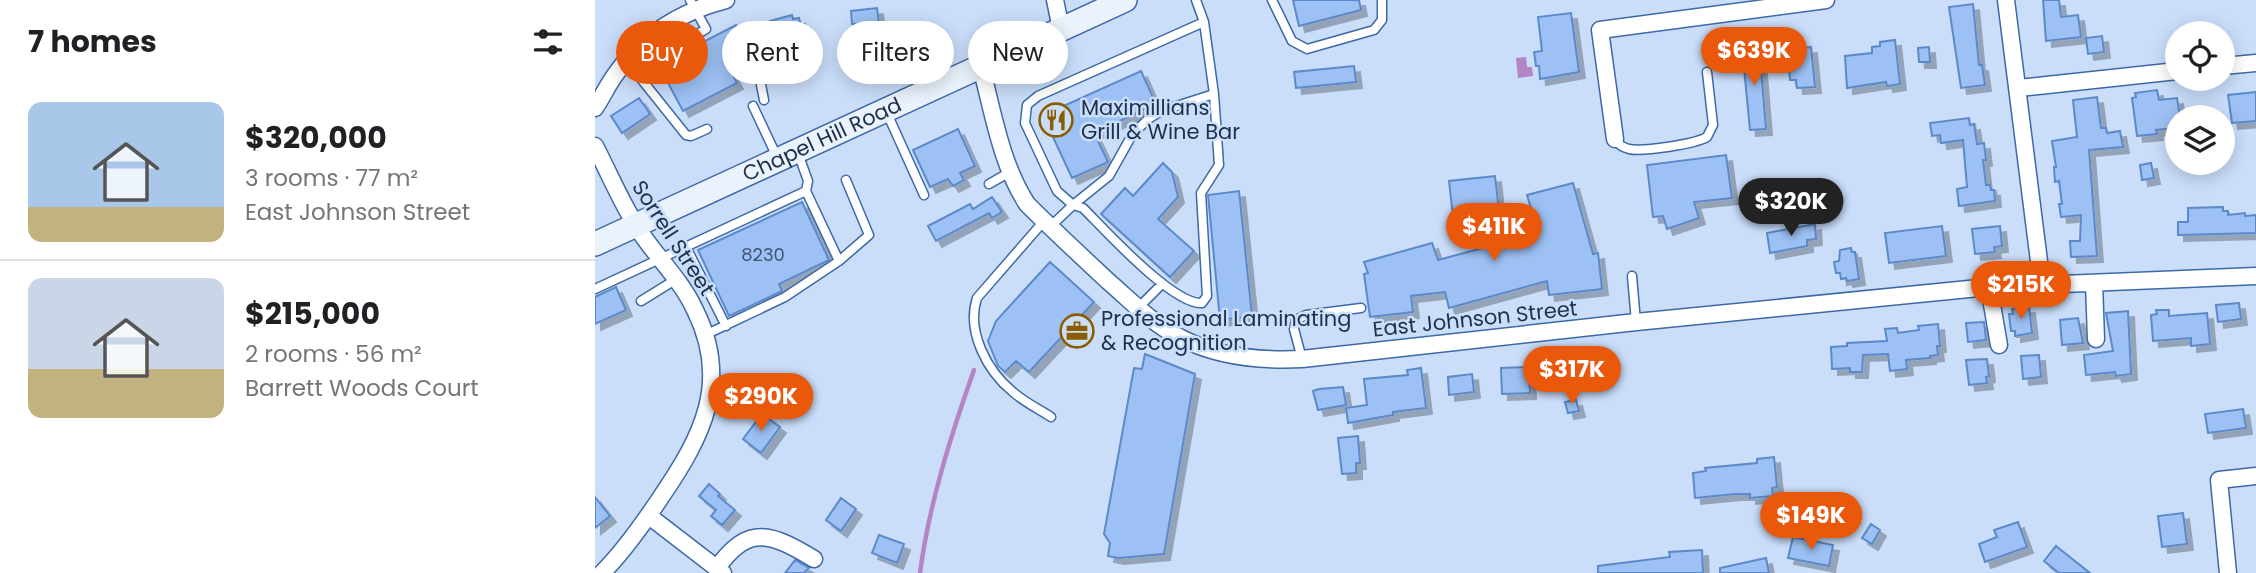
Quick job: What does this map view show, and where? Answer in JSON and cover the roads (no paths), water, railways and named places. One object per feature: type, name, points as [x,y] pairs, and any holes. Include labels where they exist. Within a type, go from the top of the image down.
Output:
[{"type":"main road","name":"Chapel Hill Road","points":[[1068,26],[1125,0]]},
{"type":"main road","name":"Chapel Hill Road","points":[[595,244],[968,73]]},
{"type":"street","points":[[671,21],[692,5],[726,0]]},
{"type":"street","points":[[1055,0],[1059,21]]},
{"type":"street","points":[[1615,139],[1600,30],[1826,0]]},
{"type":"street","points":[[2006,0],[2042,285]]},
{"type":"street","points":[[2235,65],[2256,62]]},
{"type":"street","points":[[2019,88],[2165,72]]},
{"type":"street","points":[[595,108],[616,76]]},
{"type":"street","name":"East Johnson Street","points":[[986,84],[1010,172],[1027,204],[1138,308],[1173,333],[1205,348],[1260,360],[1302,359],[1989,287],[2256,276]]},
{"type":"street","name":"Sorrell Street","points":[[595,146],[636,226],[695,310],[705,335],[712,384],[704,422],[691,451],[649,516],[601,573]]},
{"type":"street","points":[[2094,283],[2096,339]]},
{"type":"street","points":[[1989,287],[1999,345]]},
{"type":"street","points":[[2228,573],[2219,480],[2256,476]]},
{"type":"street","points":[[649,516],[720,571],[738,544],[756,538],[788,544],[814,559]]},
{"type":"lane","points":[[1196,0],[1204,22],[1214,94],[1219,165],[1201,193],[1207,296],[1202,303],[1192,303],[1162,284],[1083,208],[1073,205],[1057,191],[1025,123],[1027,105],[1038,96],[1204,22]]},
{"type":"lane","points":[[1272,0],[1292,40],[1307,49],[1374,30],[1382,20],[1382,0]]},
{"type":"lane","points":[[692,5],[701,21]]},
{"type":"lane","points":[[1615,139],[1619,145],[1630,149],[1699,141],[1710,134],[1713,120],[1707,72]]},
{"type":"lane","points":[[646,84],[686,135],[694,135],[707,129]]},
{"type":"lane","points":[[761,84],[764,100]]},
{"type":"lane","points":[[1051,417],[1013,392],[993,371],[977,340],[972,312],[977,298],[1047,224],[1109,176],[1132,135],[1148,119],[1161,111],[1214,94]]},
{"type":"lane","points":[[753,106],[808,181],[806,191],[839,261]]},
{"type":"lane","points":[[885,110],[924,195]]},
{"type":"lane","points":[[989,184],[1010,172]]},
{"type":"lane","points":[[705,335],[785,297],[839,261],[869,235],[846,180]]},
{"type":"lane","points":[[595,289],[806,191]]},
{"type":"lane","points":[[686,247],[726,326]]},
{"type":"lane","points":[[1632,276],[1636,322]]},
{"type":"lane","points":[[642,301],[675,279]]},
{"type":"lane","points":[[1138,308],[1162,284]]},
{"type":"lane","points":[[1302,359],[1294,329],[1296,320],[1306,315],[1361,307]]},
{"type":"waterway","points":[[920,573],[942,470],[974,370]]},
{"type":"place","name":"Maximillians Grill & Wine Bar","points":[[1056,120]]},
{"type":"place","name":"Professional Laminating & Recognition","points":[[1077,331]]}]
